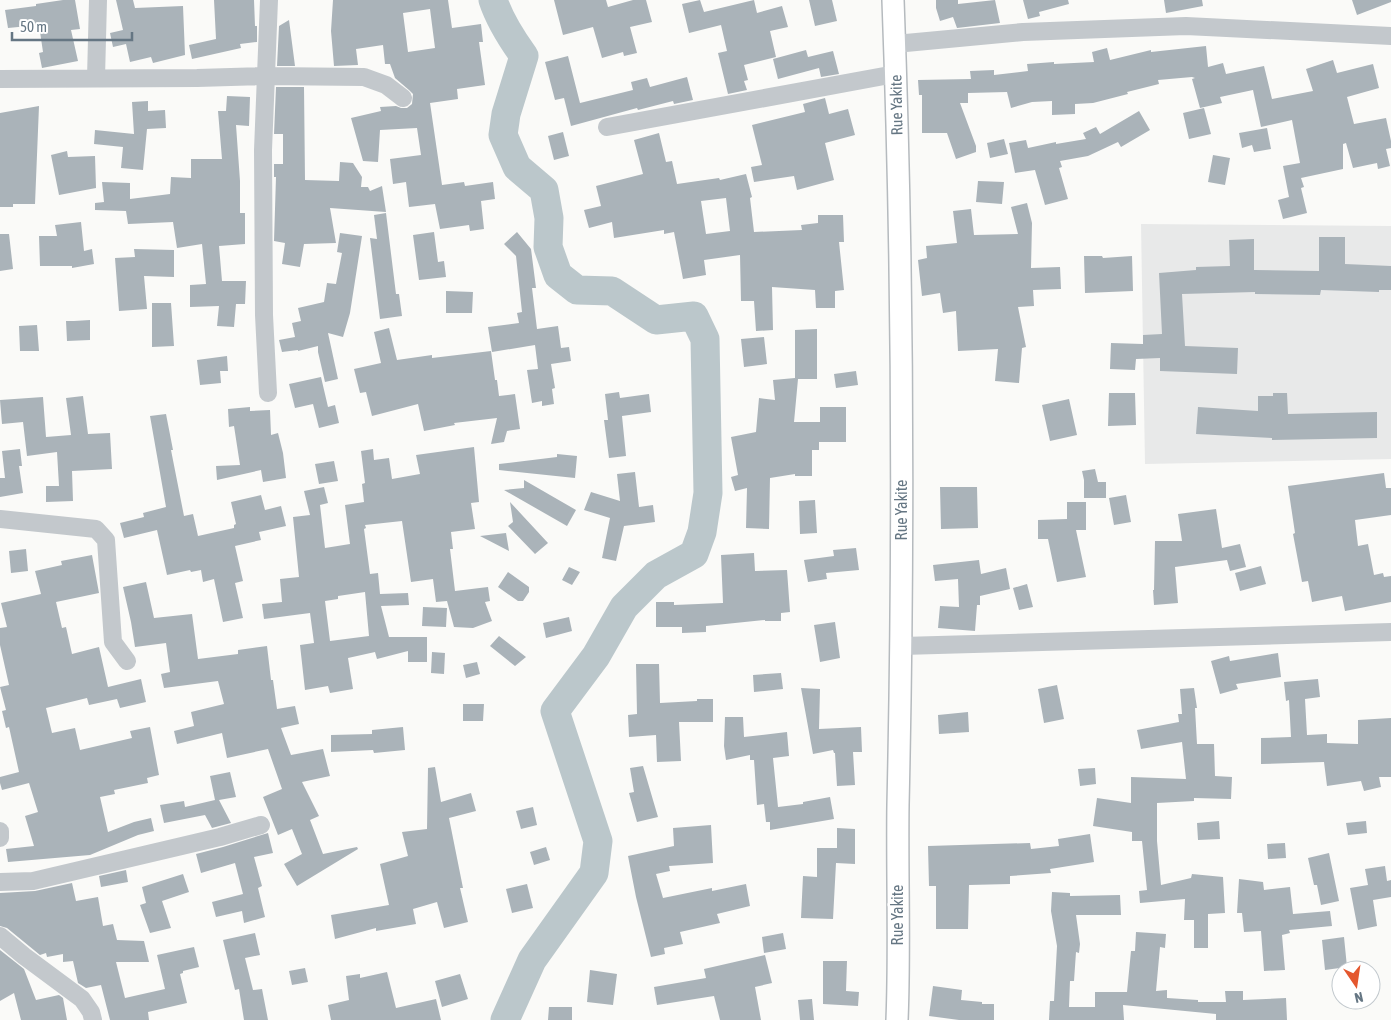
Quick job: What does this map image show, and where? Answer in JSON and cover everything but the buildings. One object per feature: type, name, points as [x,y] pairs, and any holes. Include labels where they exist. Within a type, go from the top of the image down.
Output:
[{"type":"main road","name":"Rue Yakite","points":[[894,0],[901,375],[902,646],[897,1020]]},
{"type":"street","points":[[96,78],[98,0]]},
{"type":"street","points":[[268,393],[264,305],[263,150],[269,0]]},
{"type":"street","points":[[895,44],[1023,32],[1186,26],[1391,36]]},
{"type":"street","points":[[607,128],[895,74]]},
{"type":"street","points":[[0,79],[265,76],[364,77],[386,84],[403,98]]},
{"type":"street","points":[[0,519],[96,529],[106,540],[113,642],[127,661]]},
{"type":"street","points":[[902,646],[1391,632]]},
{"type":"street","points":[[0,882],[33,880],[220,837],[261,825]]},
{"type":"street","points":[[0,831],[0,838]]},
{"type":"street","points":[[0,936],[82,999],[91,1012],[93,1020]]},
{"type":"shaded area","points":[[1141,224],[1391,226],[1391,459],[1145,464]]},
{"type":"waterway","points":[[493,0],[506,29],[524,56],[506,114],[503,135],[517,167],[544,190],[549,218],[548,247],[558,275],[577,290],[612,291],[656,320],[694,316],[705,339],[708,493],[702,532],[694,554],[656,575],[624,607],[596,656],[555,711],[598,841],[594,873],[532,960],[505,1020]]}]
